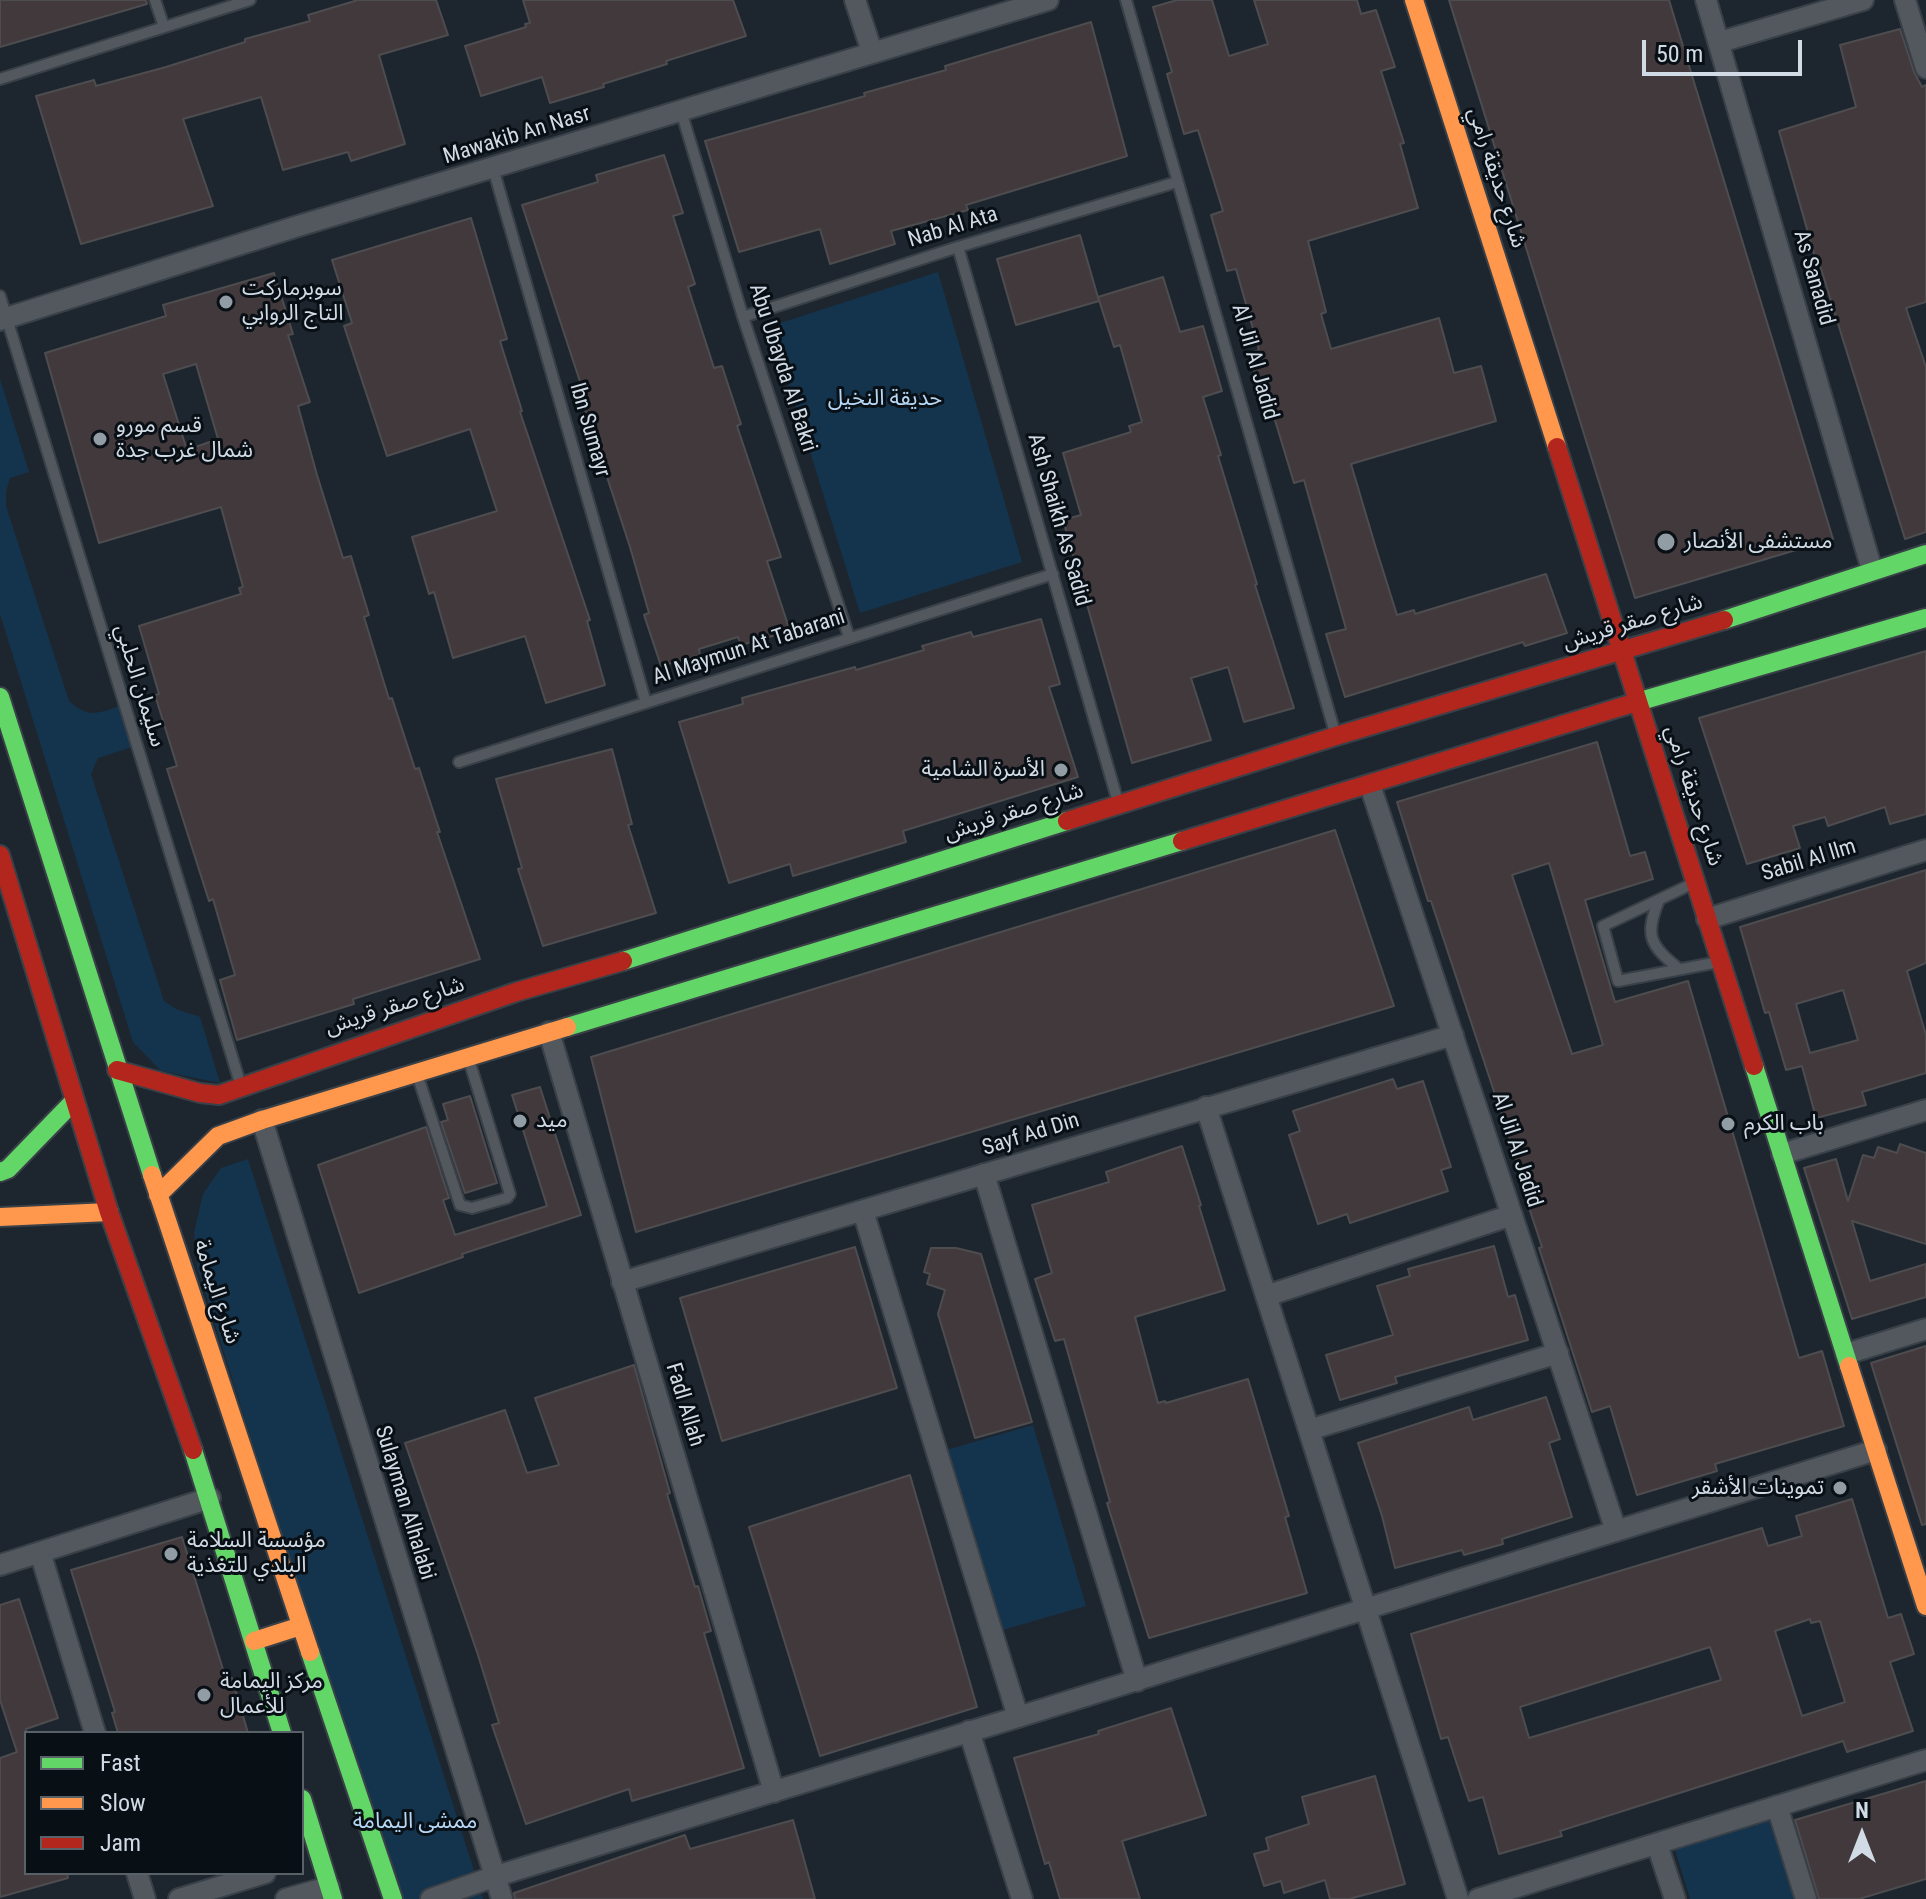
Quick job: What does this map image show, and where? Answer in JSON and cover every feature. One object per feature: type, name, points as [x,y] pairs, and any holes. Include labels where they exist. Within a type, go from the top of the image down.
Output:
[{"type":"street","points":[[855,0],[872,52]]},
{"type":"street","name":"Mawakib An Nasr","points":[[3,319],[1048,0]]},
{"type":"street","name":"شارع حديقة رامي","points":[[1414,0],[1876,1450],[1922,1581],[1926,1606]]},
{"type":"street","name":"As Sanadid","points":[[1706,0],[1872,570]]},
{"type":"street","points":[[1720,42],[1863,0]]},
{"type":"street","points":[[1905,0],[1926,68]]},
{"type":"street","name":"شارع صقر قريش","points":[[117,1070],[200,1093],[219,1095],[516,992],[664,949],[1336,736],[1748,613],[1926,554]]},
{"type":"street","points":[[158,1195],[218,1136],[363,1075],[412,1074],[1638,702],[1926,618]]},
{"type":"street","name":"شارع اليمامة","points":[[0,697],[117,1070],[393,1899]]},
{"type":"street","name":"Al Jil Al Jadid","points":[[1370,785],[1616,1531]]},
{"type":"street","name":"Sabil Al llm","points":[[1707,919],[1926,850]]},
{"type":"street","points":[[0,855],[109,1212],[210,1498],[281,1731]]},
{"type":"street","name":"Fadl Allah","points":[[549,1032],[774,1792]]},
{"type":"street","points":[[390,1034],[384,1063],[412,1074]]},
{"type":"street","name":"Sayf Ad Din","points":[[622,1282],[1453,1035]]},
{"type":"street","points":[[339,1051],[363,1075]]},
{"type":"street","points":[[0,1172],[8,1169],[74,1101]]},
{"type":"street","points":[[1206,1107],[1458,1899]]},
{"type":"street","points":[[1782,1154],[1926,1110]]},
{"type":"street","name":"Sulayman Alhalabi","points":[[262,1120],[502,1899]]},
{"type":"street","points":[[984,1174],[1137,1681]]},
{"type":"street","points":[[863,1211],[1018,1717]]},
{"type":"street","points":[[0,1217],[109,1212]]},
{"type":"street","points":[[1266,1296],[1512,1215]]},
{"type":"street","points":[[1846,1354],[1926,1329]]},
{"type":"street","points":[[1309,1430],[1558,1353]]},
{"type":"street","points":[[431,1899],[493,1877],[1137,1681],[1876,1450]]},
{"type":"street","points":[[0,1565],[210,1498]]},
{"type":"street","points":[[40,1552],[94,1731]]},
{"type":"street","points":[[254,1641],[301,1626]]},
{"type":"street","points":[[969,1731],[1022,1899]]},
{"type":"street","points":[[1478,1899],[1926,1760]]},
{"type":"street","points":[[1777,1806],[1806,1899]]},
{"type":"street","points":[[286,1899],[331,1893],[311,1859],[304,1812]]},
{"type":"street","points":[[1657,1844],[1675,1899]]},
{"type":"street","points":[[138,1875],[145,1899]]},
{"type":"street","points":[[179,1899],[258,1875]]},
{"type":"lane","points":[[155,0],[164,27]]},
{"type":"lane","points":[[0,79],[250,0]]},
{"type":"lane","name":"Al Jil Al Jadid","points":[[1126,0],[1336,736]]},
{"type":"lane","name":"Abu Ubayda Al Bakri","points":[[681,111],[743,317],[849,637]]},
{"type":"lane","name":"Ibn Sumayr","points":[[493,168],[646,703]]},
{"type":"lane","name":"Nab Al Ata","points":[[743,317],[958,247],[1177,182]]},
{"type":"lane","name":"Ash Shaikh As Sadid","points":[[958,247],[1119,805]]},
{"type":"lane","name":"سليمان الحلبي","points":[[0,296],[3,319],[241,1087]]},
{"type":"lane","name":"Al Maymun At Tabarani","points":[[459,762],[1053,574]]},
{"type":"lane","points":[[1695,883],[1603,926],[1618,981],[1721,962]]},
{"type":"lane","points":[[1659,900],[1650,922],[1655,949],[1679,969]]},
{"type":"lane","points":[[412,1074],[460,1205],[472,1208],[507,1198],[510,1185],[468,1057]]},
{"type":"green space","name":"حديقة النخيل","points":[[938,272],[1022,562],[860,613],[771,326]]},
{"type":"green space","points":[[0,379],[29,472],[10,478],[6,506],[69,701],[93,713],[119,706],[132,747],[98,758],[91,774],[164,1001],[176,1009],[200,1017],[220,1083],[161,1071],[133,1042],[0,614]]},
{"type":"green space","name":"ممشى اليمامة","points":[[248,1159],[483,1899],[396,1899],[197,1267],[194,1233],[203,1194],[221,1168]]},
{"type":"green space","points":[[1033,1425],[1086,1606],[999,1631],[946,1450]]},
{"type":"green space","points":[[1768,1817],[1794,1899],[1690,1899],[1674,1846]]},
{"type":"building","points":[[0,0],[146,0],[147,4],[0,47]]},
{"type":"building","points":[[358,0],[436,0],[448,35],[379,55],[405,144],[351,161],[348,152],[283,170],[261,97],[183,119],[213,206],[81,244],[36,96],[94,80],[96,86],[166,67],[245,42],[245,39],[310,21],[308,15]]},
{"type":"building","points":[[523,0],[733,0],[746,36],[550,103],[542,77],[481,96],[465,46],[526,27],[525,24],[530,23]]},
{"type":"building","points":[[1177,0],[1212,0],[1229,56],[1268,44],[1254,0],[1357,0],[1361,14],[1376,10],[1395,67],[1381,71],[1404,143],[1400,144],[1418,208],[1308,241],[1326,312],[1321,314],[1331,349],[1439,318],[1454,373],[1481,366],[1496,421],[1351,464],[1375,545],[1397,615],[1414,610],[1415,614],[1546,574],[1567,633],[1525,646],[1523,642],[1345,697],[1326,634],[1346,629],[1304,480],[1294,483],[1271,407],[1265,409],[1249,353],[1259,350],[1236,269],[1227,271],[1211,215],[1223,211],[1198,130],[1184,134],[1167,74],[1172,72],[1153,7]]},
{"type":"building","points":[[1449,0],[1669,0],[1833,539],[1635,598]]},
{"type":"building","points":[[1091,22],[1127,156],[966,205],[968,210],[891,231],[895,244],[830,264],[820,229],[739,252],[705,141],[865,96],[864,93],[946,70],[945,66]]},
{"type":"building","points":[[1900,29],[1914,72],[1922,87],[1926,85],[1926,302],[1906,308],[1926,367],[1926,532],[1905,539],[1815,257],[1779,131],[1856,107],[1840,45]]},
{"type":"building","points":[[664,155],[683,213],[673,216],[695,284],[688,287],[714,368],[722,366],[741,424],[737,426],[781,557],[767,561],[790,631],[741,645],[738,637],[699,649],[700,655],[661,666],[644,615],[649,613],[630,547],[584,407],[588,406],[522,205],[598,182],[596,175]]},
{"type":"building","points":[[471,218],[507,339],[500,341],[520,412],[590,620],[587,621],[605,685],[546,703],[525,636],[453,658],[434,592],[429,594],[412,537],[497,511],[470,429],[387,456],[344,326],[352,323],[332,260]]},
{"type":"building","points":[[1080,235],[1099,301],[1016,325],[997,259]]},
{"type":"building","points":[[274,273],[293,334],[288,335],[310,402],[298,406],[317,475],[343,558],[351,556],[369,615],[364,617],[389,699],[392,698],[415,769],[419,768],[480,959],[353,999],[354,1004],[237,1040],[220,980],[235,975],[213,899],[209,901],[167,769],[177,766],[155,695],[159,694],[139,626],[241,594],[239,588],[243,587],[221,507],[99,543],[45,353],[166,316],[163,305]],"holes":[[[196,364],[218,439],[187,450],[163,374]]]},
{"type":"building","points":[[1163,277],[1180,332],[1203,326],[1222,391],[1203,397],[1255,585],[1294,708],[1244,722],[1228,667],[1191,678],[1211,740],[1132,763],[1063,520],[1081,515],[1063,453],[1131,432],[1129,426],[1142,422],[1120,345],[1114,347],[1098,297]]},
{"type":"building","points":[[1041,619],[1060,684],[1049,687],[1078,777],[903,831],[906,842],[793,876],[790,864],[729,883],[679,722],[743,704],[742,698],[855,667],[856,670],[971,632],[973,637]]},
{"type":"building","points":[[1926,651],[1926,814],[1890,824],[1885,807],[1828,826],[1825,817],[1793,826],[1800,848],[1747,864],[1699,718]]},
{"type":"building","points":[[1597,742],[1630,856],[1645,852],[1653,879],[1585,900],[1615,1002],[1688,981],[1799,1358],[1822,1351],[1844,1426],[1715,1464],[1717,1471],[1637,1495],[1610,1406],[1592,1412],[1539,1248],[1542,1247],[1515,1165],[1518,1164],[1397,802]],"holes":[[[1549,863],[1603,1045],[1572,1054],[1512,875]]]},
{"type":"building","points":[[612,749],[632,824],[628,825],[656,913],[543,946],[518,869],[522,868],[496,779]]},
{"type":"building","points":[[1335,830],[1394,1006],[636,1232],[591,1057]]},
{"type":"building","points":[[1926,870],[1926,963],[1907,971],[1926,1035],[1926,1073],[1862,1092],[1866,1105],[1816,1118],[1802,1066],[1786,1070],[1769,1012],[1765,1013],[1740,927]],"holes":[[[1843,990],[1858,1040],[1810,1053],[1796,1004]]]},
{"type":"building","points":[[1393,1079],[1397,1089],[1423,1081],[1451,1167],[1441,1170],[1448,1191],[1350,1223],[1347,1214],[1318,1224],[1289,1135],[1300,1131],[1293,1111]]},
{"type":"building","points":[[540,1087],[581,1215],[462,1254],[463,1257],[359,1293],[318,1165],[426,1127],[449,1198],[443,1200],[455,1235],[547,1206],[512,1095]]},
{"type":"building","points":[[470,1096],[497,1183],[465,1193],[441,1122],[448,1120],[443,1104]]},
{"type":"building","points":[[1900,1144],[1926,1153],[1926,1244],[1852,1221],[1870,1281],[1926,1264],[1926,1297],[1852,1319],[1804,1168],[1836,1159],[1848,1201],[1863,1155],[1874,1158],[1878,1147],[1897,1153]]},
{"type":"building","points":[[1182,1146],[1225,1290],[1135,1317],[1158,1403],[1248,1379],[1289,1516],[1285,1517],[1307,1593],[1149,1638],[1107,1503],[1110,1502],[1064,1339],[1055,1341],[1035,1279],[1052,1273],[1032,1205],[1109,1182],[1106,1172]]},
{"type":"building","points":[[1494,1246],[1508,1297],[1515,1295],[1528,1340],[1395,1377],[1397,1383],[1340,1400],[1326,1355],[1393,1335],[1377,1286],[1410,1276],[1408,1269]]},
{"type":"building","points":[[855,1247],[897,1388],[722,1441],[680,1298]]},
{"type":"building","points":[[931,1248],[956,1248],[981,1254],[1032,1422],[975,1438],[938,1314],[945,1290],[927,1284],[930,1274],[924,1272]]},
{"type":"building","points":[[1926,1346],[1926,1524],[1922,1525],[1871,1363]]},
{"type":"building","points":[[634,1365],[670,1493],[667,1494],[711,1631],[704,1633],[744,1768],[632,1801],[629,1789],[526,1824],[492,1725],[499,1723],[477,1652],[405,1443],[505,1410],[527,1473],[559,1465],[535,1398]]},
{"type":"building","points":[[1546,1397],[1560,1439],[1549,1443],[1572,1517],[1502,1539],[1503,1544],[1464,1555],[1462,1550],[1395,1568],[1358,1443],[1469,1407],[1473,1420]]},
{"type":"building","points":[[910,1475],[977,1707],[820,1756],[749,1527]]},
{"type":"building","points":[[1852,1499],[1888,1618],[1901,1614],[1914,1654],[1890,1662],[1913,1731],[1847,1752],[1843,1741],[1560,1831],[1562,1836],[1499,1854],[1483,1797],[1469,1801],[1448,1737],[1441,1739],[1411,1634],[1762,1528],[1768,1546],[1802,1536],[1796,1516]],"holes":[[[1810,1619],[1811,1623],[1820,1621],[1845,1702],[1802,1716],[1775,1631]],[[1710,1647],[1721,1680],[1529,1738],[1520,1707]]]},
{"type":"building","points":[[182,1537],[226,1679],[232,1678],[247,1731],[117,1731],[112,1713],[115,1712],[71,1570]]},
{"type":"building","points":[[19,1599],[58,1718],[24,1731],[24,1875],[67,1875],[68,1878],[0,1897],[0,1758],[17,1752],[0,1700],[0,1605]]},
{"type":"building","points":[[1171,1708],[1206,1815],[1122,1841],[1140,1899],[1060,1899],[1049,1862],[1045,1864],[1014,1758],[1099,1734],[1098,1731]]},
{"type":"building","points":[[1375,1776],[1405,1884],[1349,1899],[1330,1899],[1325,1880],[1284,1893],[1281,1881],[1264,1886],[1254,1854],[1269,1850],[1266,1838],[1309,1824],[1302,1797]]},
{"type":"building","points":[[1926,1781],[1926,1879],[1859,1899],[1819,1899],[1795,1820]]},
{"type":"building","points":[[793,1820],[815,1899],[515,1899],[514,1893],[685,1835],[690,1849]]},
{"type":"traffic: fast","points":[[1724,620],[1926,554]]},
{"type":"traffic: fast","points":[[1637,702],[1926,618]]},
{"type":"traffic: fast","points":[[0,697],[152,1175]]},
{"type":"traffic: fast","points":[[623,961],[1067,821]]},
{"type":"traffic: fast","points":[[567,1027],[1182,841]]},
{"type":"traffic: fast","points":[[1754,1066],[1849,1366]]},
{"type":"traffic: fast","points":[[0,1172],[8,1169],[74,1101]]},
{"type":"traffic: fast","points":[[193,1450],[281,1731]]},
{"type":"traffic: fast","points":[[310,1652],[393,1899]]},
{"type":"traffic: fast","points":[[304,1805],[333,1899]]},
{"type":"traffic: slow","points":[[1414,0],[1557,447]]},
{"type":"traffic: slow","points":[[158,1195],[218,1136],[567,1027]]},
{"type":"traffic: slow","points":[[152,1175],[310,1652]]},
{"type":"traffic: slow","points":[[0,1217],[109,1212]]},
{"type":"traffic: slow","points":[[1849,1366],[1926,1606]]},
{"type":"traffic: slow","points":[[254,1641],[301,1626]]},
{"type":"traffic: jam","points":[[1557,447],[1754,1066]]},
{"type":"traffic: jam","points":[[1067,821],[1336,736],[1724,620]]},
{"type":"traffic: jam","points":[[1182,841],[1637,702]]},
{"type":"traffic: jam","points":[[0,855],[109,1212],[193,1450]]},
{"type":"traffic: jam","points":[[117,1070],[200,1093],[219,1095],[516,992],[623,961]]},
{"type":"place","name":"سوبرماركت التاج الروابي","points":[[226,302]]},
{"type":"place","name":"قسم مورو شمال غرب جدة","points":[[100,439]]},
{"type":"place","name":"مستشفى الأنصار","points":[[1666,542]]},
{"type":"place","name":"الأسرة الشامية","points":[[1061,770]]},
{"type":"place","name":"ميد","points":[[520,1121]]},
{"type":"place","name":"باب الكرم","points":[[1728,1124]]},
{"type":"place","name":"تموينات الأشقر","points":[[1840,1488]]},
{"type":"place","name":"مؤسسة السلامة البلدي للتغذية","points":[[171,1554]]},
{"type":"place","name":"مركز اليمامة للأعمال","points":[[204,1695]]}]
